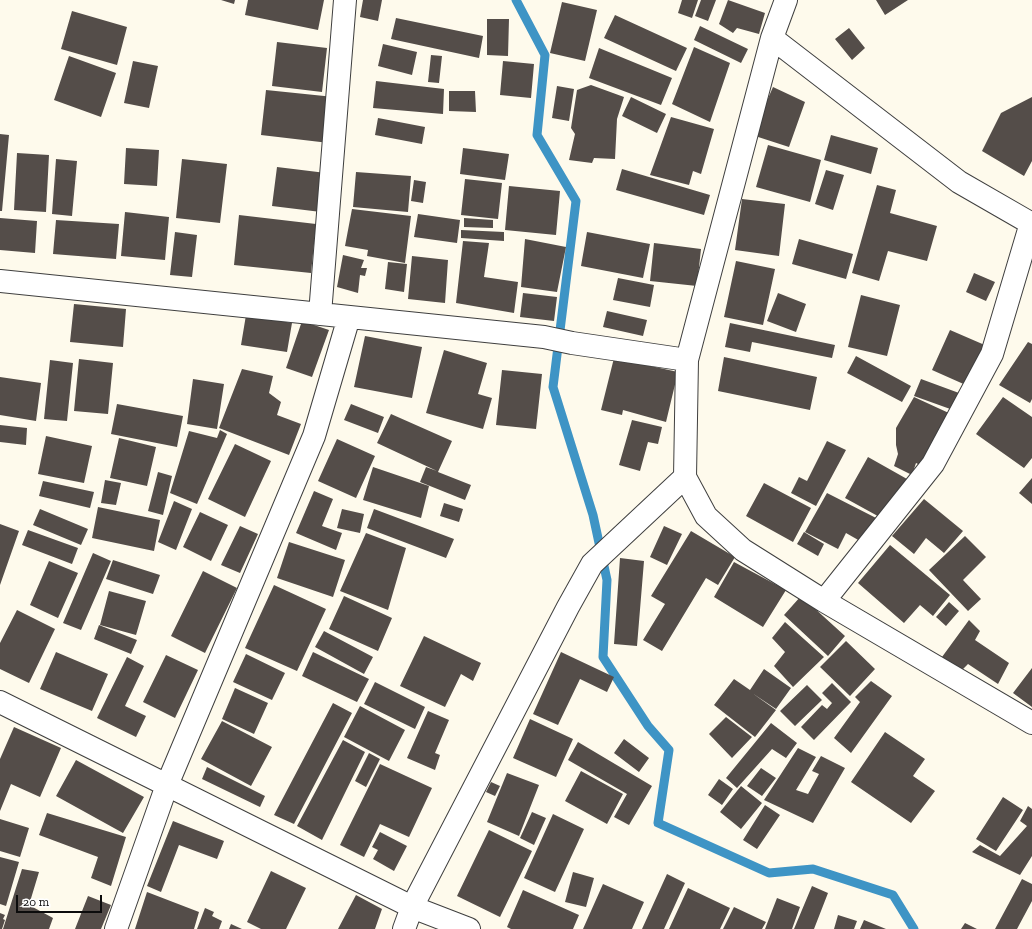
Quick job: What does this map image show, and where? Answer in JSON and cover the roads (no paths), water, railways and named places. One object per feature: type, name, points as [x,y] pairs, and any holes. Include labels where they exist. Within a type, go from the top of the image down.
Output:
[{"type":"street","points":[[320,314],[345,0]]},
{"type":"street","points":[[786,0],[772,38],[687,360],[685,477],[706,516],[742,550],[824,601],[1032,723]]},
{"type":"street","points":[[772,38],[959,182],[1031,223],[992,354],[933,464],[824,601]]},
{"type":"street","points":[[0,281],[544,337],[572,343],[687,360]]},
{"type":"street","points":[[116,929],[167,785],[314,436],[349,317]]},
{"type":"street","points":[[404,929],[412,907],[568,607],[592,564],[685,477]]},
{"type":"street","points":[[0,702],[412,907],[469,929]]},
{"type":"waterway","points":[[516,0],[545,55],[537,135],[576,201],[553,387],[593,515],[607,580],[603,657],[648,726],[669,750],[658,823],[769,873],[813,869],[893,895],[914,929]]}]
